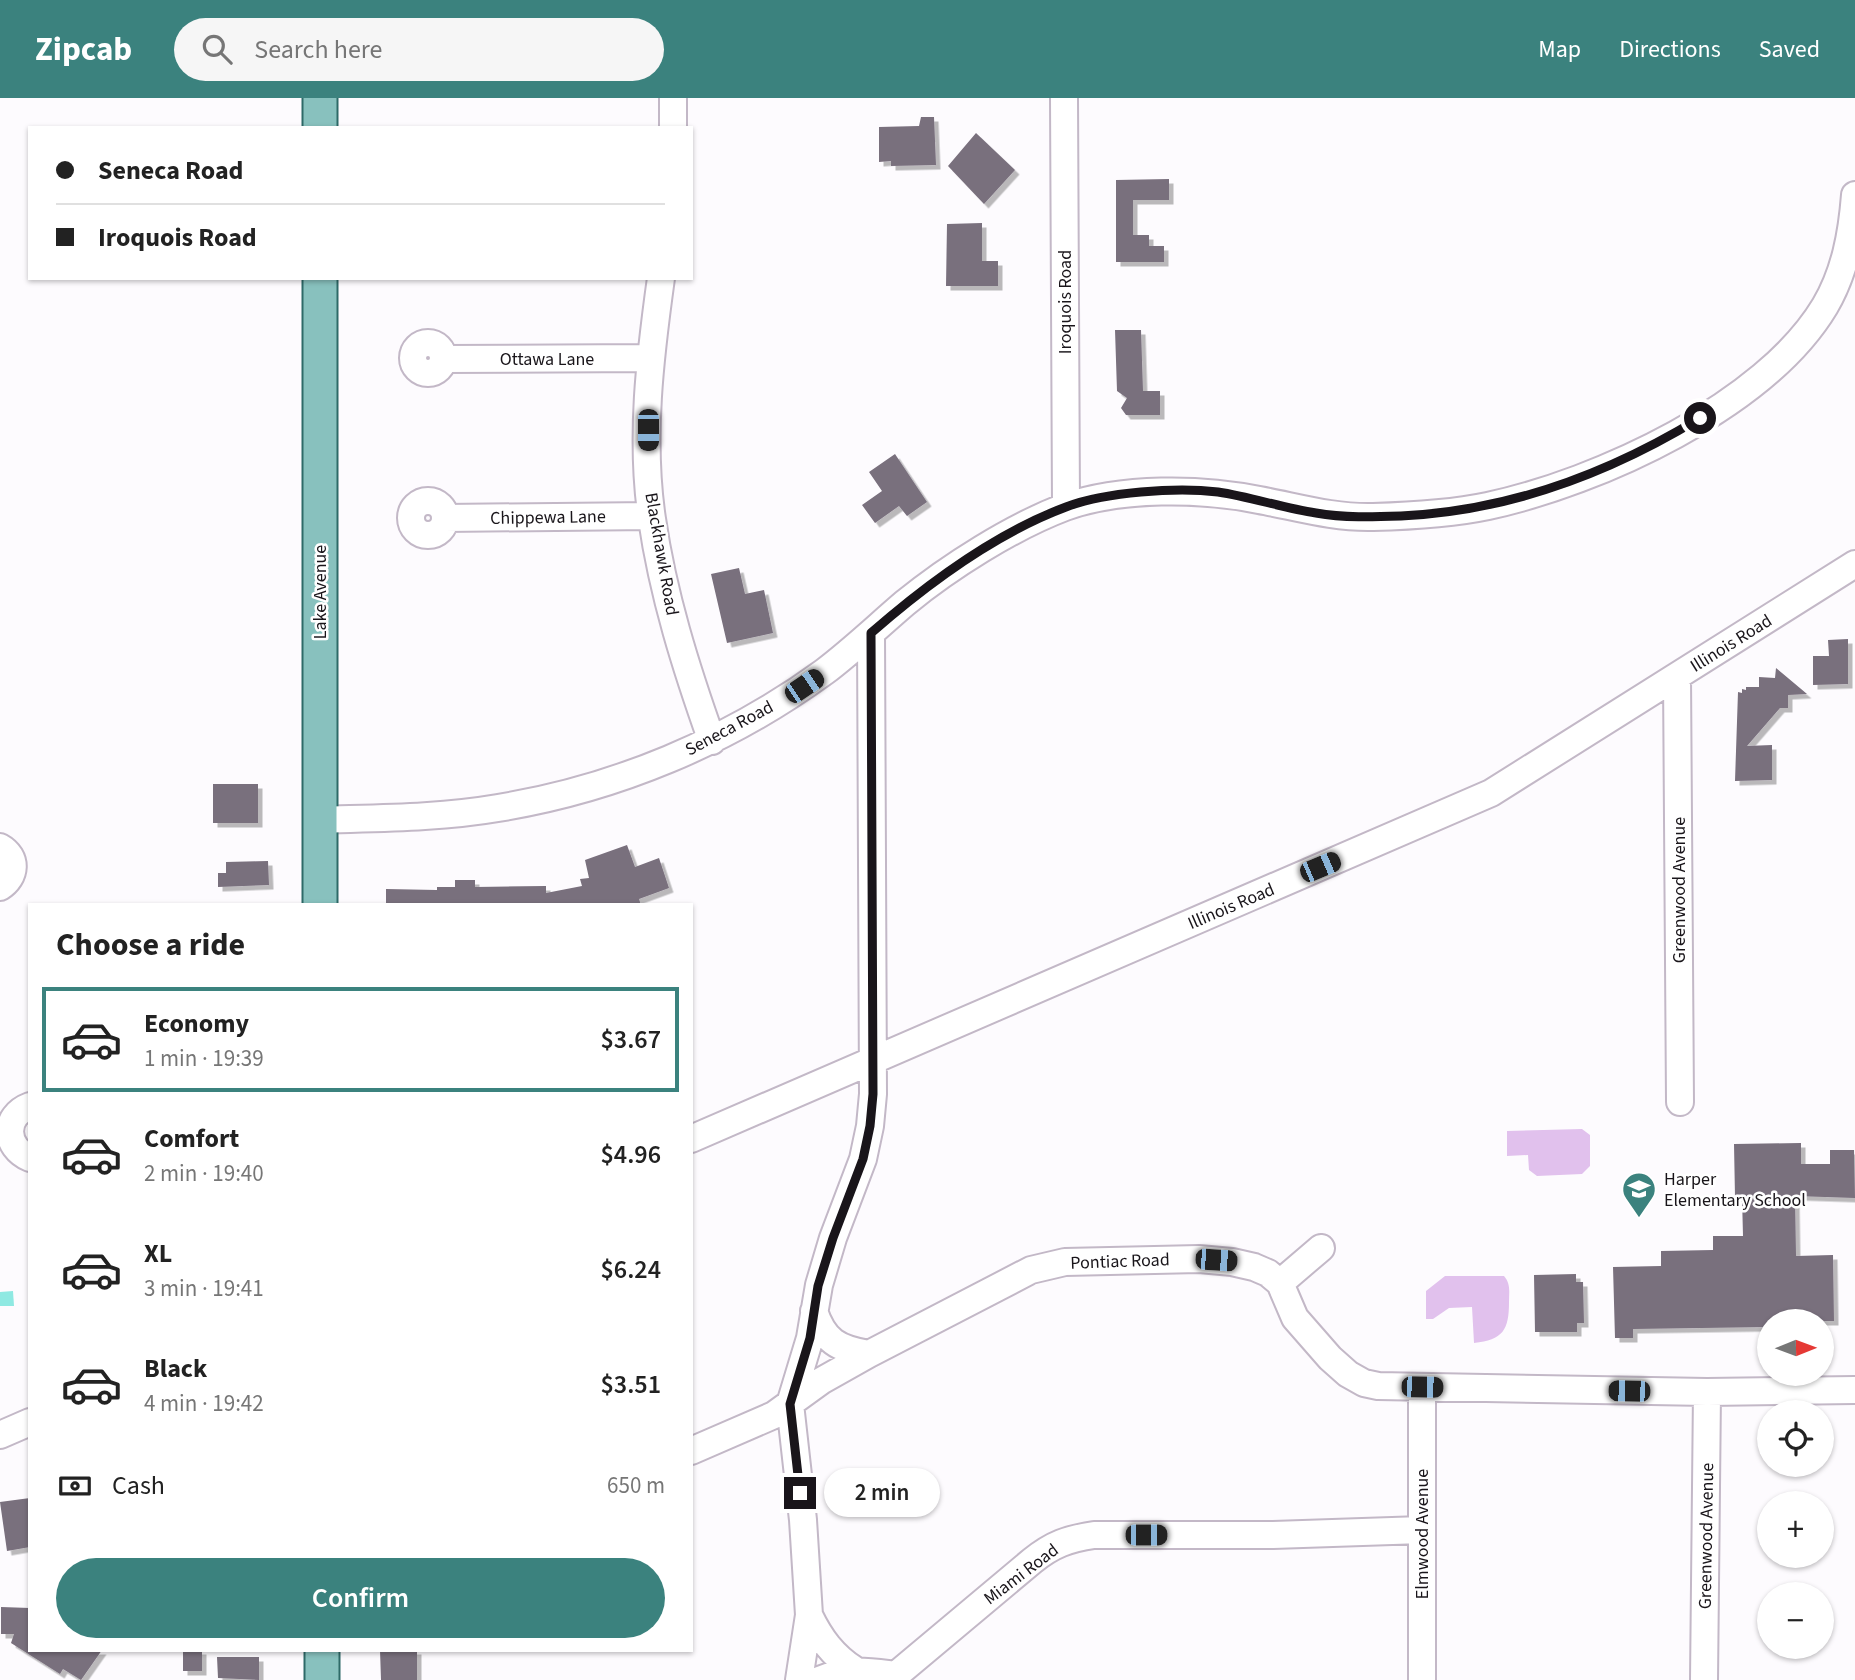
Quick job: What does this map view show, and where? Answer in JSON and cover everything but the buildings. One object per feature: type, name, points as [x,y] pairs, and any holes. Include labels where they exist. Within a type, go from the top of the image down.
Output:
[{"type":"main road","points":[[320,98],[320,126]]},
{"type":"main road","name":"Lake Avenue","points":[[320,280],[320,903]]},
{"type":"main road","points":[[322,1652],[322,1680]]},
{"type":"street","points":[[673,98],[673,126]]},
{"type":"street","name":"Iroquois Road","points":[[1064,98],[1066,506]]},
{"type":"street","name":"Seneca Road","points":[[320,820],[440,814],[493,809],[547,799],[631,774],[712,741],[782,701],[826,670],[908,601],[962,561],[1066,506],[1115,496],[1156,492],[1216,492],[1317,513],[1369,517],[1441,514],[1529,496],[1570,483],[1664,440],[1718,408],[1766,374],[1801,340],[1826,304],[1843,268],[1853,227],[1855,195]]},
{"type":"street","name":"Blackhawk Road","points":[[661,280],[650,359],[648,456],[651,516],[684,662],[712,741]]},
{"type":"street","name":"Ottawa Lane","points":[[443,359],[650,359]]},
{"type":"street","name":"Chippewa Lane","points":[[445,518],[651,516]]},
{"type":"street","name":"Illinois Road","points":[[693,1138],[1491,793],[1855,564]]},
{"type":"street","points":[[800,1680],[809,1615],[803,1521],[790,1404],[810,1338],[818,1286],[863,1159],[873,1094],[871,633]]},
{"type":"street","name":"Greenwood Avenue","points":[[1677,677],[1680,1102]]},
{"type":"street","points":[[0,847],[10,855],[13,869],[7,882],[0,887]]},
{"type":"street","points":[[28,1107],[16,1114],[5,1130],[14,1147],[28,1157]]},
{"type":"street","points":[[1321,1248],[1280,1283],[1295,1318],[1312,1339],[1348,1374],[1371,1384],[1707,1392],[1855,1390]]},
{"type":"street","name":"Pontiac Road","points":[[693,1450],[775,1415],[821,1381],[869,1354],[1031,1270],[1047,1265],[1185,1259],[1232,1262],[1268,1273],[1280,1283]]},
{"type":"street","points":[[814,1311],[819,1327],[827,1338],[852,1351],[869,1354]]},
{"type":"street","name":"Elmwood Avenue","points":[[1422,1387],[1422,1680]]},
{"type":"street","name":"Greenwood Avenue","points":[[1704,1680],[1707,1392]]},
{"type":"street","points":[[0,1435],[28,1423]]},
{"type":"street","name":"Miami Road","points":[[819,1680],[855,1670],[897,1677],[1051,1546],[1072,1539],[1094,1535],[1273,1535],[1422,1530]]},
{"type":"street","points":[[809,1615],[818,1633],[832,1651],[855,1670]]},
{"type":"shaded area","points":[[1582,1129],[1590,1135],[1590,1166],[1582,1174],[1537,1176],[1529,1170],[1528,1155],[1507,1156],[1507,1131]]},
{"type":"shaded area","points":[[1445,1276],[1504,1276],[1509,1285],[1508,1320],[1498,1336],[1474,1343],[1472,1307],[1449,1308],[1433,1319],[1426,1319],[1426,1291]]},
{"type":"water","points":[[13,1291],[14,1306],[0,1306],[0,1292]]},
{"type":"place","name":"Harper Elementary School","points":[[1639,1219]]},
{"type":"route","points":[[800,1493],[790,1404],[810,1338],[818,1286],[863,1159],[873,1094],[871,633],[908,601],[962,561],[1066,506],[1115,496],[1156,492],[1216,492],[1317,513],[1369,517],[1441,514],[1529,496],[1570,483],[1664,440],[1700,418]]}]
